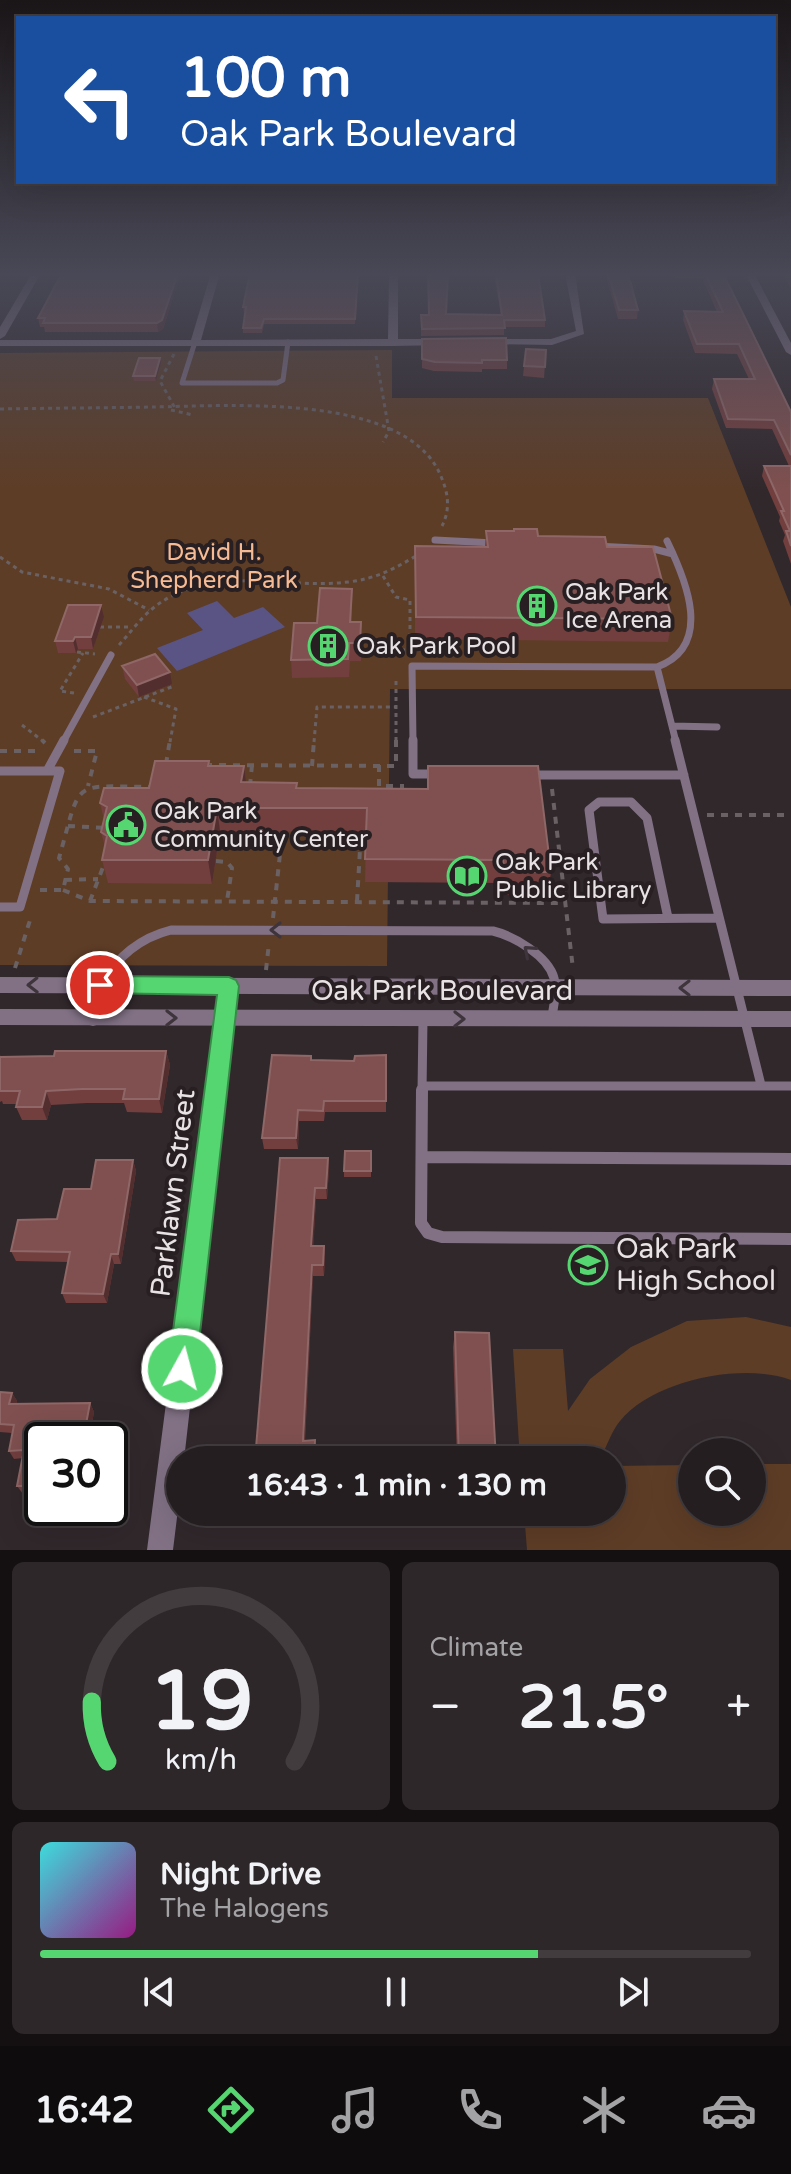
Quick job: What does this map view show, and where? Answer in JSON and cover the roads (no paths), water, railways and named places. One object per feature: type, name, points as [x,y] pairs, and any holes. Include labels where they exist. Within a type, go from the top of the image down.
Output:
[{"type":"street","name":"Oak Park Boulevard","points":[[0,985],[791,988]]},
{"type":"street","points":[[93,1018],[100,985]]},
{"type":"street","name":"Parklawn Street","points":[[160,1550],[229,986]]},
{"type":"street","name":"Oak Park Boulevard","points":[[0,1017],[791,1019]]},
{"type":"lane","points":[[194,345],[182,383],[277,383],[283,380],[288,345]]},
{"type":"lane","points":[[435,540],[506,543]]},
{"type":"lane","points":[[444,774],[413,774],[411,662],[668,665],[684,651],[691,621],[688,588],[667,541]]},
{"type":"lane","points":[[579,545],[654,549],[673,554]]},
{"type":"lane","points":[[47,771],[111,655]]},
{"type":"lane","points":[[657,667],[761,1085]]},
{"type":"lane","points":[[672,726],[717,727]]},
{"type":"lane","points":[[0,771],[60,771],[20,907],[0,907]]},
{"type":"lane","points":[[514,775],[684,775]]},
{"type":"lane","points":[[668,918],[647,818],[631,802],[599,802],[589,810],[603,919],[719,918]]},
{"type":"lane","points":[[100,985],[109,967],[156,932],[502,932],[510,935],[549,969],[555,988],[552,1019]]},
{"type":"lane","points":[[423,1019],[421,1223],[428,1233],[442,1237],[791,1239]]},
{"type":"lane","points":[[422,1086],[791,1086]]},
{"type":"lane","points":[[422,1157],[791,1159]]},
{"type":"place","name":"Oak Park Ice Arena","points":[[537,606]]},
{"type":"place","name":"Oak Park Pool","points":[[328,646]]},
{"type":"place","name":"Oak Park Community Center","points":[[126,825]]},
{"type":"place","name":"Oak Park Public Library","points":[[467,876]]},
{"type":"place","name":"Oak Park High School","points":[[588,1265]]},
{"type":"park label","name":"David H. Shepherd Park","points":[[214,566]]}]
